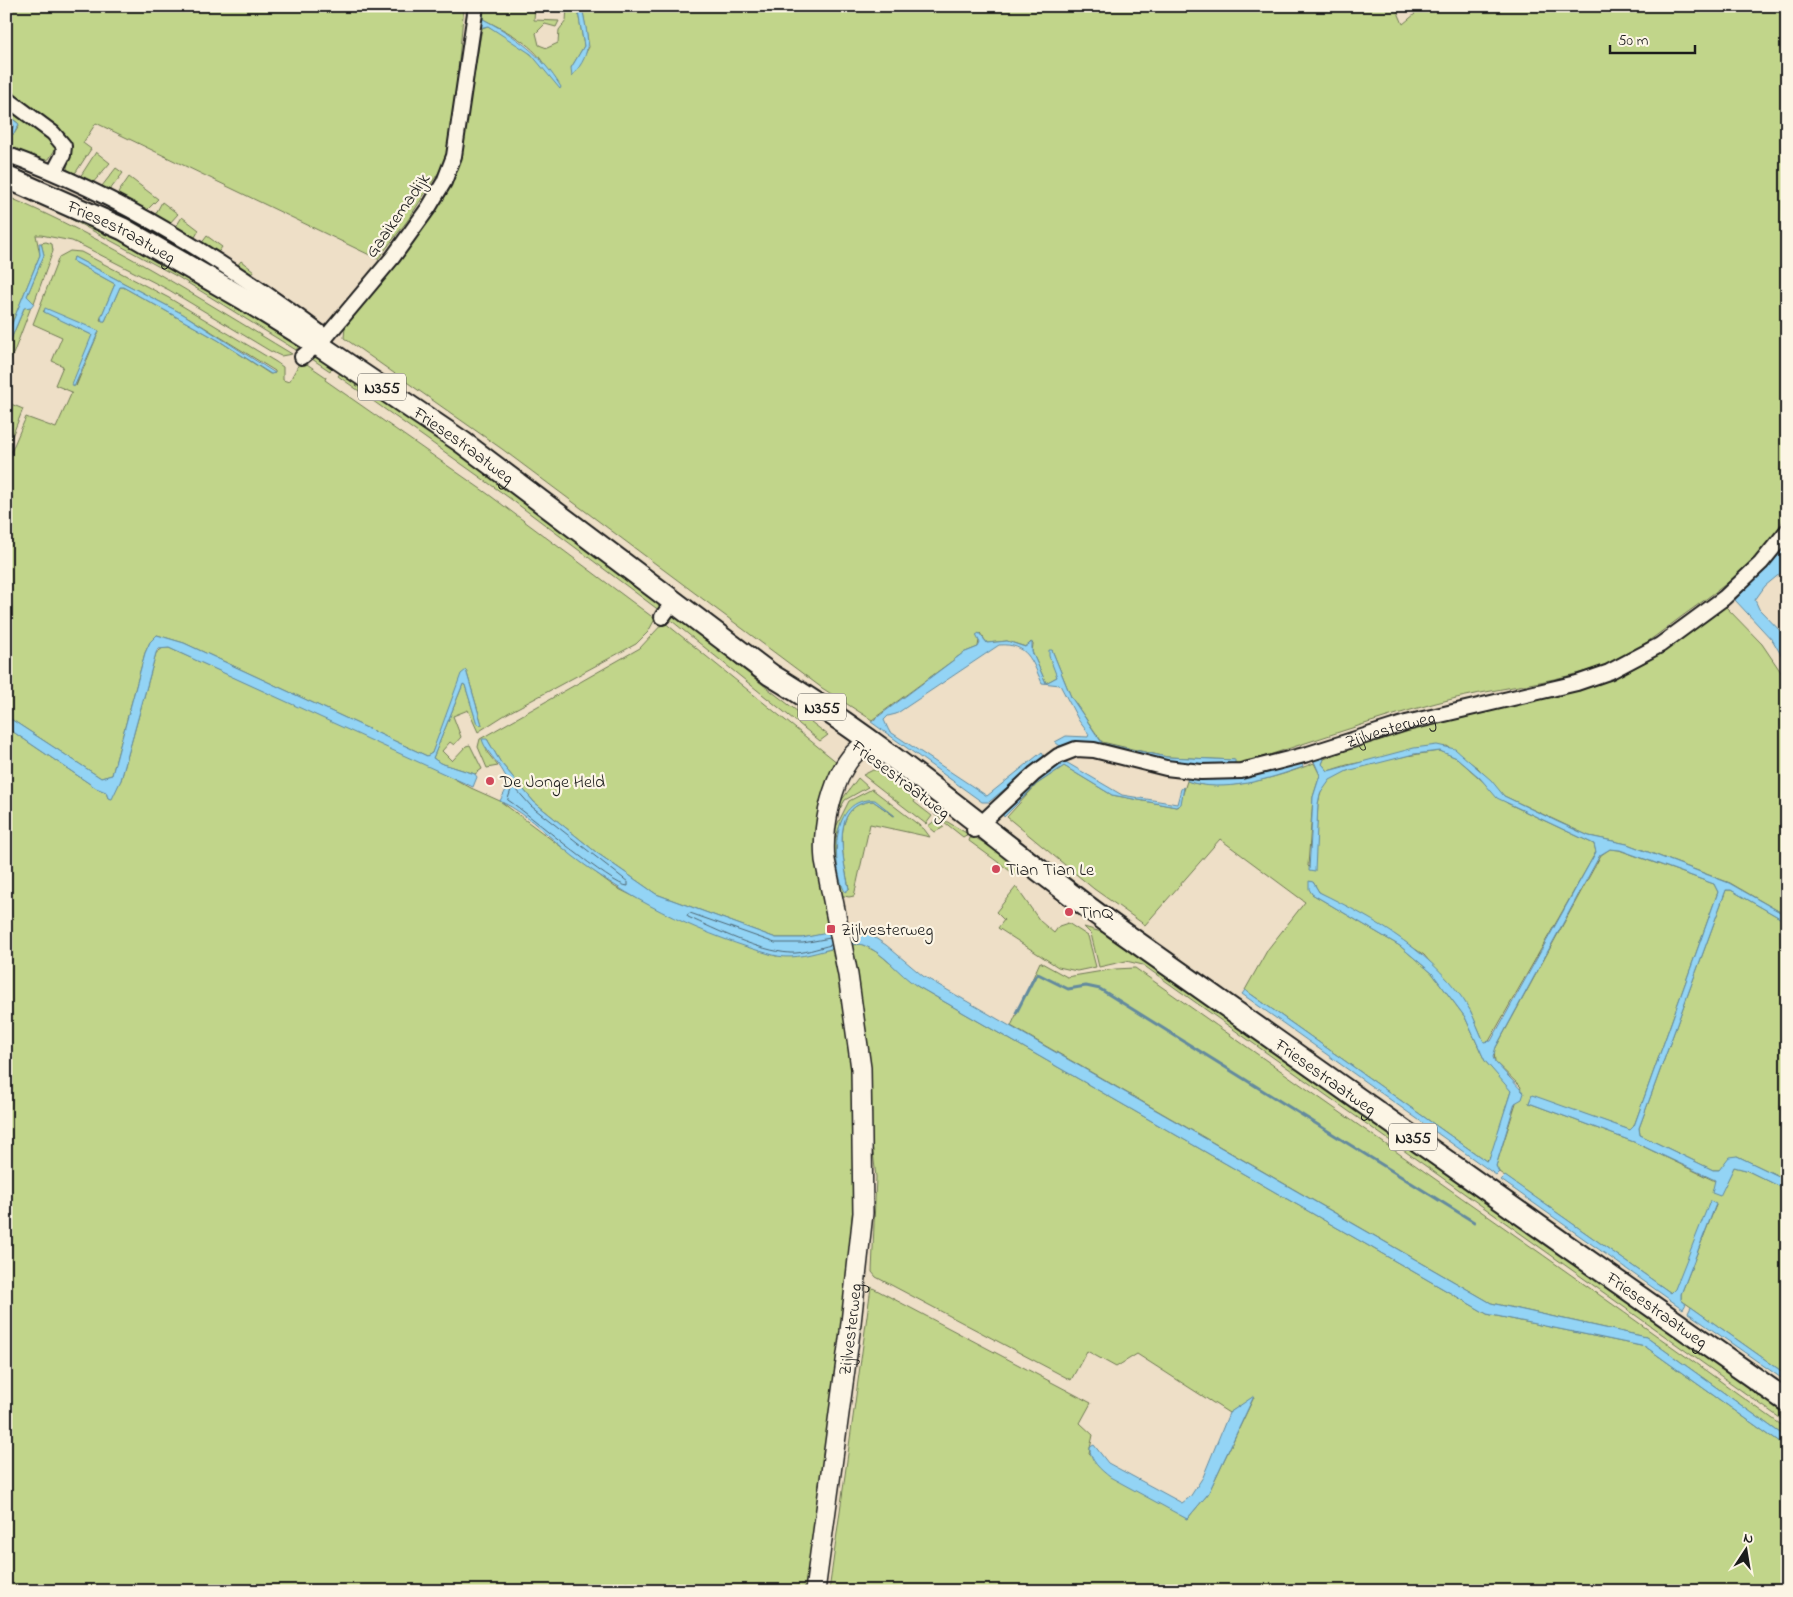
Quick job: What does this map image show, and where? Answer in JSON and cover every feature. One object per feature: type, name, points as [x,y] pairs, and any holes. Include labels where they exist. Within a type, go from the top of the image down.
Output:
[{"type":"main road","name":"Friesestraatweg","points":[[6,177],[122,228],[246,300],[462,442],[668,609],[805,695],[866,748],[976,828],[1787,1401]]},
{"type":"main road","name":"Zijlvesterweg","points":[[815,1591],[864,1213],[861,1068],[856,1022],[823,843],[824,826],[840,774],[866,748]]},
{"type":"street","name":"Gaaikemadijk","points":[[315,346],[393,257],[430,207],[444,182],[454,156],[476,6]]},
{"type":"street","points":[[6,98],[53,133],[64,146],[63,155],[54,172]]},
{"type":"street","name":"Friesestraatweg","points":[[6,154],[54,172],[102,194],[174,235],[268,294],[315,346]]},
{"type":"street","name":"Zijlvesterweg","points":[[976,828],[1034,774],[1058,756],[1076,749],[1094,750],[1166,768],[1201,772],[1241,771],[1308,754],[1406,723],[1577,683],[1609,672],[1660,645],[1724,598],[1761,564],[1787,532]]},
{"type":"green space","points":[[6,6],[464,6],[452,135],[444,164],[408,220],[378,259],[96,123],[83,143],[91,149],[76,172],[71,175],[67,168],[70,150],[6,93]]},
{"type":"green space","points":[[484,6],[535,6],[534,20],[559,21],[556,27],[545,24],[536,33],[539,45],[547,48],[558,43],[559,30],[566,21],[567,6],[577,6],[584,46],[571,68],[575,72],[589,47],[582,6],[1393,6],[1397,10],[1403,24],[1415,14],[1407,6],[1787,6],[1787,511],[1767,545],[1738,574],[1649,641],[1615,661],[1564,677],[1436,703],[1238,765],[1235,765],[1234,760],[1167,757],[1102,742],[1071,697],[1052,650],[1057,677],[1046,683],[1032,652],[1033,644],[1031,642],[1026,647],[1007,641],[987,643],[980,633],[978,647],[963,653],[872,720],[822,688],[502,449],[344,338],[345,327],[431,218],[457,170],[482,28],[488,26],[512,40],[534,56],[546,70],[542,61],[529,46],[483,19]]},
{"type":"green space","points":[[6,105],[53,140],[56,148],[49,159],[41,161],[6,149],[6,132],[14,134],[19,126],[18,123],[6,114]]},
{"type":"green space","points":[[96,152],[110,163],[91,185],[81,180],[80,177]]},
{"type":"green space","points":[[116,168],[123,173],[109,191],[103,191],[102,186]]},
{"type":"green space","points":[[129,177],[158,199],[145,212],[116,196]]},
{"type":"green space","points":[[6,196],[116,250],[292,354],[281,356],[270,351],[169,290],[85,247],[72,241],[41,235],[36,235],[40,255],[6,338]]},
{"type":"green space","points":[[162,202],[178,214],[169,224],[154,217]]},
{"type":"green space","points":[[43,204],[91,219],[300,345],[296,350],[178,277]]},
{"type":"green space","points":[[182,217],[199,230],[194,239],[174,230]]},
{"type":"green space","points":[[207,236],[222,247],[217,254],[201,244]]},
{"type":"green space","points":[[41,243],[52,244],[53,251],[34,303],[27,296],[44,255]]},
{"type":"green space","points":[[70,251],[81,252],[169,298],[283,367],[283,380],[289,382],[301,360],[326,377],[325,380],[488,494],[655,619],[648,632],[636,644],[508,713],[478,732],[468,710],[453,716],[461,737],[454,745],[450,742],[442,751],[452,761],[466,746],[470,745],[482,769],[475,774],[440,763],[433,758],[463,684],[465,685],[477,723],[482,725],[466,670],[432,753],[427,756],[184,643],[157,635],[150,642],[145,653],[112,775],[101,778],[6,716],[6,464],[26,417],[56,428],[72,392],[55,385],[63,366],[52,361],[62,337],[33,324],[59,257]],"holes":[[[74,257],[183,314],[275,371],[275,373],[270,374],[218,340],[123,287],[120,287],[105,321],[100,320],[115,284],[73,261]],[[43,311],[99,331],[76,386],[92,335]]]},
{"type":"green space","points":[[241,261],[254,271],[251,277],[237,266]]},
{"type":"green space","points":[[25,306],[31,307],[6,373],[6,351]]},
{"type":"green space","points":[[316,351],[335,363],[330,371],[309,357]]},
{"type":"green space","points":[[341,372],[416,418],[663,605],[660,611],[508,497],[338,376]]},
{"type":"green space","points":[[6,402],[23,409],[6,451]]},
{"type":"green space","points":[[1725,606],[1762,644],[1787,681],[1787,916],[1730,883],[1627,844],[1589,836],[1504,796],[1478,768],[1447,746],[1347,765],[1328,771],[1322,764],[1324,759],[1404,728],[1602,682],[1651,659]]},
{"type":"green space","points":[[673,612],[713,640],[736,664],[828,735],[820,741],[667,617]]},
{"type":"green space","points":[[664,622],[838,763],[834,775],[831,933],[802,938],[776,938],[656,894],[597,853],[534,802],[501,763],[487,739],[487,752],[498,766],[487,768],[478,747],[480,739],[640,648]]},
{"type":"green space","points":[[163,648],[169,648],[433,767],[471,788],[500,801],[615,887],[662,911],[707,931],[776,956],[834,949],[851,1035],[855,1105],[854,1174],[850,1244],[835,1383],[805,1591],[641,1591],[626,1582],[621,1591],[6,1591],[6,727],[96,788],[106,792],[108,798],[113,795],[121,780],[156,653]]},
{"type":"green space","points":[[1440,751],[1457,758],[1507,803],[1594,844],[1596,852],[1488,1043],[1484,1042],[1470,1010],[1424,955],[1394,935],[1319,892],[1313,882],[1312,894],[1400,946],[1432,973],[1465,1017],[1485,1061],[1508,1086],[1511,1091],[1491,1156],[1486,1161],[1245,990],[1268,949],[1305,902],[1220,839],[1145,925],[1094,889],[1007,817],[1037,784],[1064,766],[1112,795],[1176,807],[1179,806],[1187,781],[1201,785],[1234,785],[1285,774],[1314,763],[1320,775],[1313,797],[1308,866],[1314,872],[1318,804],[1323,788],[1329,780],[1365,765]]},
{"type":"green space","points":[[873,770],[886,773],[915,800],[914,802],[932,816],[926,824],[863,775]]},
{"type":"green space","points":[[858,778],[868,787],[845,800],[834,819],[838,805]]},
{"type":"green space","points":[[872,789],[924,829],[930,837],[870,824],[854,896],[849,897],[839,895],[831,845],[836,827],[849,801]],"holes":[[[873,800],[894,816],[873,801],[859,804],[850,812],[844,823],[842,836],[844,864],[849,889],[836,838],[844,817],[859,803]]]},
{"type":"green space","points":[[934,814],[968,834],[963,837]]},
{"type":"green space","points":[[936,820],[944,827],[935,832],[928,826]]},
{"type":"green space","points":[[971,835],[1021,866],[1021,873],[1017,876],[969,841]]},
{"type":"green space","points":[[1610,849],[1619,850],[1714,884],[1718,892],[1634,1126],[1630,1130],[1532,1096],[1529,1103],[1634,1142],[1715,1181],[1719,1196],[1734,1167],[1746,1170],[1787,1190],[1787,1375],[1681,1300],[1681,1294],[1716,1205],[1675,1290],[1671,1293],[1499,1172],[1496,1166],[1521,1087],[1495,1062],[1494,1051],[1601,855]]},
{"type":"green space","points":[[1016,887],[1040,921],[1054,933],[1059,926],[1068,923],[1088,936],[1096,967],[1077,971],[1058,967],[998,928],[1004,920],[996,912]]},
{"type":"green space","points":[[1726,890],[1731,890],[1787,922],[1787,1180],[1737,1156],[1719,1170],[1713,1170],[1640,1135],[1639,1128]]},
{"type":"green space","points":[[1084,927],[1122,938],[1787,1410],[1787,1423],[1143,965],[1126,961],[1099,967],[1091,934]]},
{"type":"green space","points":[[861,944],[877,952],[917,986],[1487,1314],[1646,1347],[1787,1448],[1787,1591],[829,1591],[871,1287],[1091,1403],[1080,1423],[1093,1435],[1089,1453],[1187,1519],[1208,1494],[1254,1397],[1229,1413],[1137,1354],[1116,1367],[1087,1351],[1071,1380],[876,1277],[872,1272],[876,1177],[849,952],[853,945]]},
{"type":"green space","points":[[1040,962],[1067,977],[1115,969],[1135,968],[1787,1429],[1787,1438],[1646,1337],[1491,1303],[1011,1026]]},
{"type":"water","points":[[481,6],[484,6],[483,19],[527,47],[553,75],[561,87],[560,89],[531,54],[488,26],[479,28]]},
{"type":"water","points":[[577,6],[582,6],[588,43],[584,58],[572,76],[571,68],[584,46]]},
{"type":"water","points":[[6,114],[19,124],[14,134],[6,132],[6,128],[12,129],[14,125],[6,118]]},
{"type":"water","points":[[39,243],[41,243],[44,255],[27,296],[34,303],[31,307],[24,308],[6,351],[6,338],[40,255]]},
{"type":"water","points":[[74,257],[183,314],[275,373],[271,374],[218,340],[123,287],[120,287],[105,321],[102,321],[101,317],[115,284],[73,261]]},
{"type":"water","points":[[45,308],[99,331],[74,387],[72,384],[92,335],[44,312]]},
{"type":"water","points":[[1787,542],[1787,568],[1765,586],[1755,600],[1759,609],[1787,638],[1787,665],[1773,641],[1735,600]]},
{"type":"water","points":[[979,633],[987,643],[1007,641],[1025,647],[1032,642],[1032,652],[1046,683],[1057,677],[1049,656],[1049,650],[1052,650],[1071,697],[1102,743],[1167,757],[1235,760],[1235,765],[1200,765],[1153,759],[1085,743],[1060,746],[1055,742],[1066,736],[1088,737],[1089,734],[1079,721],[1060,685],[1042,683],[1032,661],[1023,650],[1009,645],[999,645],[896,714],[888,716],[884,720],[889,731],[987,796],[1042,752],[1044,757],[989,802],[982,802],[871,722],[963,653],[978,647],[980,643],[976,635]]},
{"type":"water","points":[[157,635],[184,643],[427,756],[432,753],[461,674],[466,670],[482,725],[477,724],[465,685],[463,684],[433,758],[440,763],[475,774],[477,777],[473,787],[169,648],[158,649],[156,653],[121,780],[112,799],[108,798],[106,792],[96,788],[6,727],[6,716],[101,778],[112,775],[145,653],[150,642]]},
{"type":"water","points":[[482,739],[487,739],[501,763],[534,802],[597,853],[656,894],[776,938],[802,938],[858,927],[886,945],[923,976],[1491,1303],[1646,1337],[1787,1438],[1787,1448],[1646,1347],[1487,1314],[917,986],[885,958],[863,945],[845,945],[797,956],[773,955],[723,939],[650,906],[604,878],[572,855],[522,814],[500,801],[507,786],[507,780]]},
{"type":"water","points":[[1437,745],[1455,749],[1491,780],[1504,796],[1589,836],[1627,844],[1729,883],[1787,916],[1787,922],[1731,890],[1726,890],[1639,1128],[1640,1135],[1713,1170],[1719,1170],[1729,1157],[1737,1156],[1787,1180],[1787,1190],[1746,1170],[1734,1167],[1720,1196],[1712,1193],[1715,1180],[1634,1142],[1529,1103],[1532,1095],[1630,1130],[1634,1126],[1718,892],[1714,884],[1620,850],[1610,849],[1600,855],[1496,1047],[1493,1057],[1495,1062],[1524,1093],[1522,1099],[1515,1103],[1496,1166],[1499,1172],[1496,1175],[1242,994],[1245,990],[1486,1161],[1489,1160],[1511,1091],[1485,1061],[1465,1017],[1432,973],[1400,946],[1312,894],[1309,889],[1309,881],[1313,882],[1319,892],[1362,914],[1423,955],[1456,990],[1470,1010],[1484,1042],[1491,1041],[1596,852],[1594,844],[1497,798],[1480,778],[1457,758],[1440,751],[1414,754],[1347,771],[1330,780],[1320,794],[1315,872],[1309,871],[1313,797],[1320,775],[1313,759],[1321,756],[1324,759],[1322,764],[1328,771],[1414,748]]},
{"type":"water","points":[[1064,761],[1122,795],[1177,804],[1181,789],[1184,787],[1181,804],[1176,807],[1112,795],[1064,766],[1037,784],[1004,817],[1002,813],[1007,807],[1045,773]]},
{"type":"water","points":[[1302,762],[1303,767],[1246,783],[1216,786],[1201,785],[1187,781],[1188,777],[1219,779],[1246,776]]},
{"type":"water","points":[[875,800],[895,816],[873,801],[859,804],[850,812],[844,823],[842,836],[844,864],[849,889],[845,892],[840,880],[836,850],[842,820],[849,809],[860,802]]},
{"type":"water","points":[[1505,1176],[1671,1293],[1675,1289],[1710,1201],[1716,1204],[1681,1294],[1681,1300],[1686,1304],[1683,1309],[1501,1180]]},
{"type":"water","points":[[1691,1307],[1787,1375],[1787,1382],[1688,1313]]},
{"type":"water","points":[[1254,1396],[1208,1494],[1187,1519],[1110,1477],[1099,1468],[1091,1456],[1090,1447],[1094,1445],[1108,1463],[1182,1503],[1190,1497],[1203,1477],[1229,1413]]},
{"type":"waterway","points":[[1016,1013],[1034,978],[1038,974],[1068,989],[1086,986],[1100,989],[1474,1222]]},
{"type":"place","name":"De Jonge Held","points":[[490,781]]},
{"type":"place","name":"Tian Tian Le","points":[[996,869]]},
{"type":"place","name":"TinQ","points":[[1069,912]]},
{"type":"place","name":"Zijlvesterweg","points":[[831,929]]}]
